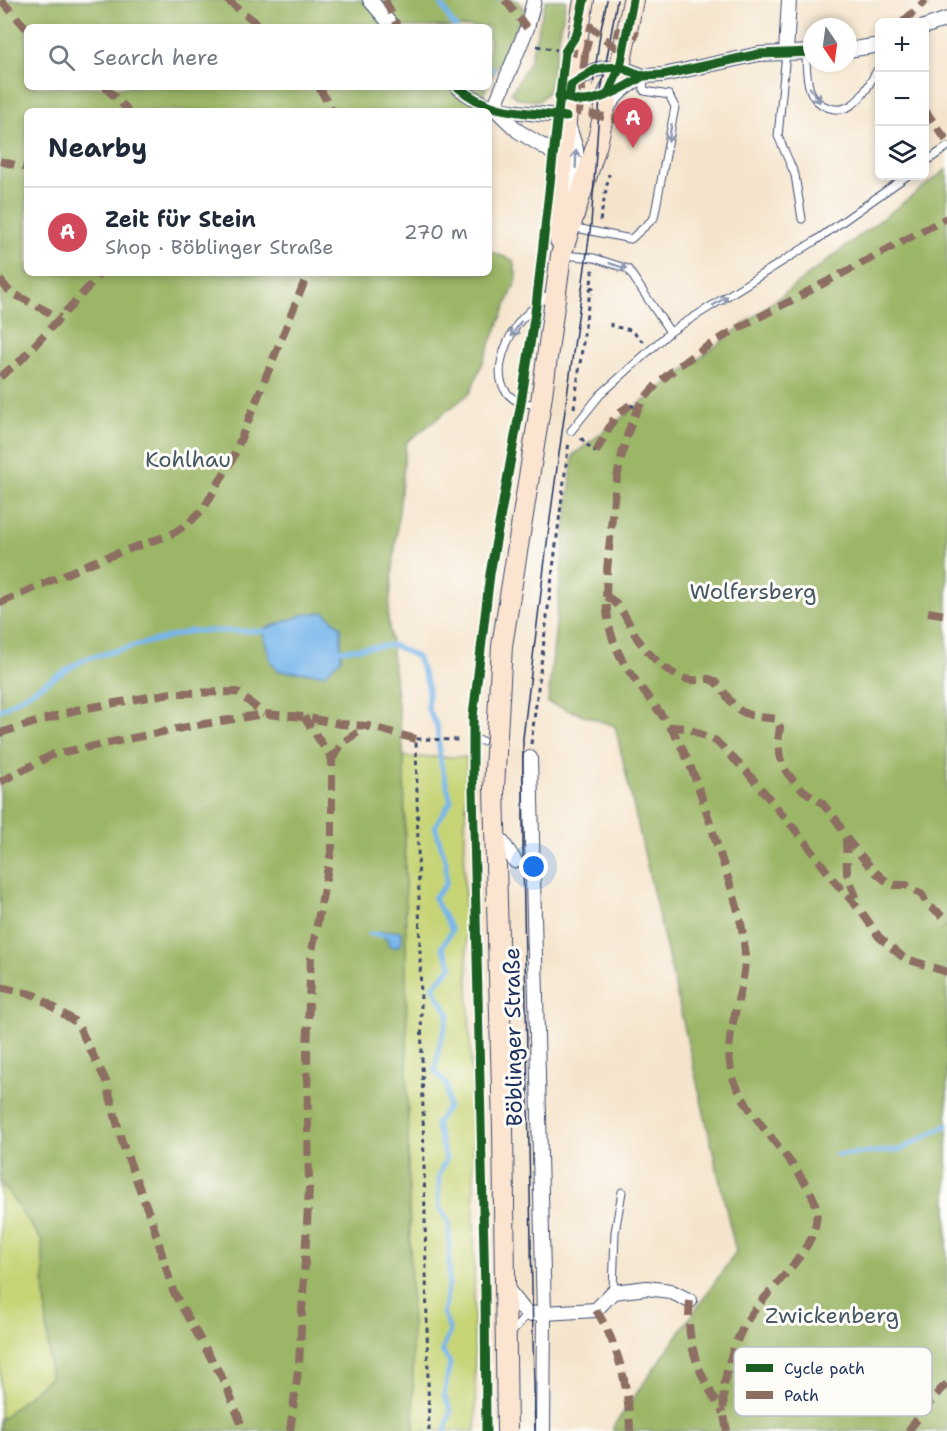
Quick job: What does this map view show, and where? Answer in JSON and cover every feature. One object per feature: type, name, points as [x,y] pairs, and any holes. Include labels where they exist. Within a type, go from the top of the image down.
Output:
[{"type":"main road","name":"Böblinger Straße","points":[[561,255],[558,208],[566,117],[577,33],[584,0]]},
{"type":"main road","name":"Böblinger Straße","points":[[507,1431],[498,889],[495,833],[495,742],[502,674],[502,646],[541,402],[561,255],[597,144],[608,94],[620,67],[633,0]]},
{"type":"main road","name":"Böblinger Straße","points":[[496,1431],[491,1136],[478,740],[491,672],[502,646]]},
{"type":"street","points":[[370,0],[390,24]]},
{"type":"street","points":[[494,108],[521,42],[534,0]]},
{"type":"street","points":[[786,53],[789,0]]},
{"type":"street","points":[[929,25],[947,19]]},
{"type":"street","points":[[857,49],[875,46]]},
{"type":"street","points":[[571,86],[595,70],[620,67],[643,76],[663,75],[759,54],[803,52]]},
{"type":"street","name":"Böblinger Straße","points":[[603,116],[614,97],[643,76]]},
{"type":"street","points":[[462,90],[471,98],[494,108],[566,117]]},
{"type":"street","points":[[494,108],[518,131],[549,150],[562,164]]},
{"type":"street","name":"Böblinger Straße","points":[[566,117],[576,149],[577,202]]},
{"type":"street","name":"Böblinger Straße","points":[[530,758],[544,1314],[543,1431]]},
{"type":"street","points":[[495,833],[515,861]]},
{"type":"street","points":[[515,861],[533,861]]},
{"type":"street","points":[[498,889],[515,861]]},
{"type":"street","points":[[504,1285],[527,1314],[596,1310],[613,1292],[647,1288],[670,1291],[690,1301]]},
{"type":"lane","points":[[786,53],[778,136],[795,175],[801,219]]},
{"type":"lane","points":[[810,72],[810,91],[818,101],[830,109],[842,109],[853,104],[864,92],[875,72]]},
{"type":"lane","points":[[570,227],[631,239],[654,218],[675,107],[669,95],[644,91],[643,76]]},
{"type":"lane","points":[[929,160],[947,147]]},
{"type":"lane","points":[[571,431],[600,395],[670,332],[815,241],[901,180]]},
{"type":"lane","points":[[561,255],[594,258],[628,269],[670,332]]},
{"type":"lane","points":[[541,402],[521,403],[510,397],[502,387],[499,373],[506,346],[518,324],[556,286]]},
{"type":"lane","points":[[613,1292],[615,1232],[622,1192]]},
{"type":"lane","points":[[506,1341],[527,1314]]},
{"type":"path","points":[[521,42],[562,51]]},
{"type":"path","points":[[598,233],[610,165]]},
{"type":"path","points":[[530,758],[594,258]]},
{"type":"path","points":[[590,287],[593,288],[592,294]]},
{"type":"path","points":[[611,323],[611,326],[631,330],[650,350]]},
{"type":"path","points":[[630,405],[638,408]]},
{"type":"path","points":[[571,431],[596,452]]},
{"type":"path","points":[[429,1431],[416,739],[454,740]]},
{"type":"green space","name":"Kohlhau","points":[[0,0],[516,0],[525,10],[492,77],[492,24],[24,24],[24,90],[486,90],[476,108],[24,108],[24,276],[492,276],[492,252],[513,260],[517,279],[470,393],[406,443],[388,617],[404,757],[408,1154],[414,1431],[0,1431],[0,1420],[50,1377],[42,1241],[0,1181]]},
{"type":"green space","points":[[546,0],[566,0],[549,91],[539,101],[519,99],[511,93],[529,63]]},
{"type":"green space","name":"Wolfersberg","points":[[947,169],[947,1431],[613,1431],[613,1427],[736,1252],[615,726],[548,703],[573,455]]},
{"type":"green space","points":[[404,757],[467,757],[464,874],[474,1145],[476,1431],[414,1431],[408,1154]]},
{"type":"green space","points":[[0,1181],[42,1241],[50,1377],[0,1420]]},
{"type":"water","points":[[324,612],[341,627],[341,659],[325,674],[279,671],[271,662],[262,630],[302,615]]},
{"type":"water","points":[[400,931],[401,944],[396,947],[389,946],[387,939],[377,934],[379,932]]},
{"type":"waterway","points":[[440,1],[453,24]]},
{"type":"waterway","points":[[0,710],[85,659],[191,631],[268,631]]},
{"type":"waterway","points":[[335,648],[342,650],[393,645],[417,657],[428,685],[428,709],[437,726],[441,764],[451,801],[435,826],[446,863],[446,884],[434,898],[452,930],[442,947],[452,966],[433,987],[449,1015],[440,1043],[435,1071],[447,1085],[448,1107],[436,1124],[446,1159],[439,1175],[439,1206],[449,1223],[449,1284],[443,1312],[450,1331],[442,1351],[450,1363],[444,1395],[451,1411],[445,1431]]},
{"type":"waterway","points":[[370,934],[383,935]]},
{"type":"waterway","points":[[837,1155],[900,1150],[947,1125]]},
{"type":"tram line","points":[[593,86],[607,0]]},
{"type":"tram line","points":[[535,1431],[523,861],[523,738],[551,511],[591,224],[600,97],[617,0]]},
{"type":"marked path","points":[[1,0],[24,26]]},
{"type":"marked path","points":[[227,0],[258,24]]},
{"type":"marked path","points":[[385,0],[397,24]]},
{"type":"marked path","points":[[505,0],[527,28]]},
{"type":"marked path","points":[[907,18],[926,0]]},
{"type":"marked path","points":[[562,51],[585,54],[591,27],[615,47],[618,31],[639,35]]},
{"type":"marked path","points":[[585,54],[579,112],[619,120]]},
{"type":"marked path","points":[[108,90],[126,108]]},
{"type":"marked path","points":[[321,90],[330,108]]},
{"type":"marked path","points":[[929,116],[947,141]]},
{"type":"marked path","points":[[0,161],[24,167]]},
{"type":"marked path","points":[[734,1347],[754,1311],[791,1268],[811,1238],[816,1222],[816,1207],[804,1181],[756,1118],[735,1083],[729,1052],[733,1021],[744,974],[745,959],[740,918],[700,790],[688,761],[674,733],[630,673],[611,633],[606,581],[616,484],[623,450],[633,419],[652,389],[670,372],[741,327],[947,218]]},
{"type":"marked path","points":[[0,377],[20,361],[97,276]]},
{"type":"marked path","points":[[0,603],[93,562],[172,534],[189,523],[204,508],[233,458],[307,276]]},
{"type":"marked path","points":[[0,280],[10,292],[60,318]]},
{"type":"marked path","points":[[596,452],[616,415],[630,405]]},
{"type":"marked path","points":[[606,596],[623,612],[638,640],[664,668],[684,679],[714,681],[736,708],[754,716],[776,719],[780,727],[778,742],[780,758],[787,773],[800,788],[822,803],[837,821],[846,838],[873,870],[886,881],[895,885],[906,885],[922,895],[928,906],[938,912],[947,923]]},
{"type":"marked path","points":[[928,612],[947,615]]},
{"type":"marked path","points":[[0,733],[76,710],[171,693],[237,692],[264,714]]},
{"type":"marked path","points":[[0,782],[54,754],[264,714],[368,726],[416,739]]},
{"type":"marked path","points":[[290,1431],[299,1364],[309,1189],[307,1050],[311,956],[332,847],[332,759],[304,717]]},
{"type":"marked path","points":[[332,759],[343,742],[368,726]]},
{"type":"marked path","points":[[669,727],[687,728],[716,741],[747,772],[807,844],[879,937],[904,958],[947,972]]},
{"type":"marked path","points":[[846,838],[847,873],[859,905]]},
{"type":"marked path","points":[[0,987],[35,995],[77,1023],[106,1081],[122,1142],[153,1224],[173,1291],[225,1383],[244,1431]]},
{"type":"marked path","points":[[690,1301],[690,1332],[696,1360],[707,1386],[723,1413]]},
{"type":"marked path","points":[[596,1310],[617,1353],[628,1399],[630,1431]]},
{"type":"marked path","points":[[727,1431],[724,1417],[724,1389],[734,1348]]},
{"type":"marked path","points":[[932,1400],[947,1384]]},
{"type":"marked path","points":[[908,1431],[920,1416]]},
{"type":"cycle path","points":[[486,1431],[473,716],[490,574],[536,306],[565,52],[577,33],[584,0]]},
{"type":"cycle path","points":[[608,94],[620,67],[633,0]]},
{"type":"cycle path","points":[[569,98],[571,85],[595,70],[604,68],[620,67],[643,76],[663,75],[759,54],[803,52]]},
{"type":"cycle path","points":[[559,96],[587,101],[621,89],[643,76]]},
{"type":"cycle path","points":[[462,90],[496,108],[566,117]]},
{"type":"place","name":"Zeit für Stein","points":[[633,148]]},
{"type":"park label","name":"Zwickenberg","points":[[832,1315]]}]
